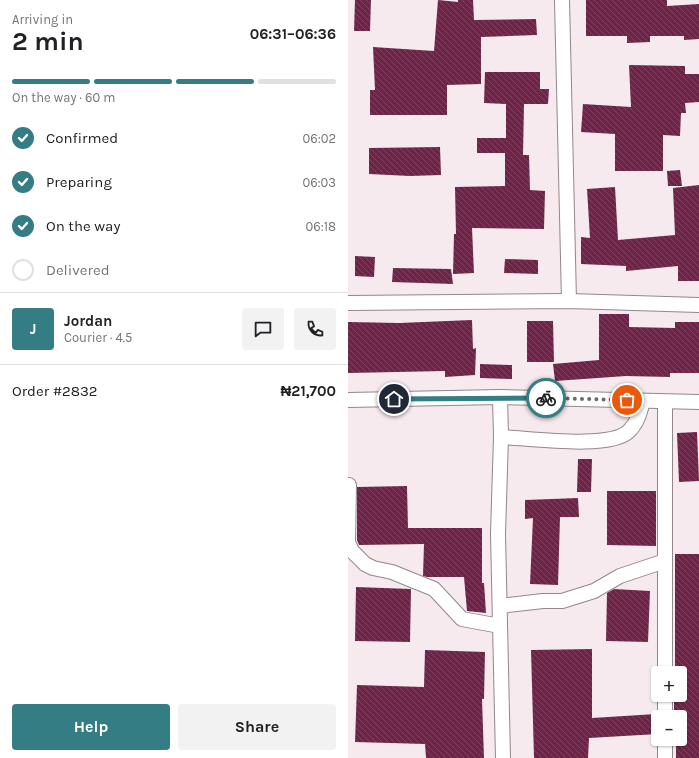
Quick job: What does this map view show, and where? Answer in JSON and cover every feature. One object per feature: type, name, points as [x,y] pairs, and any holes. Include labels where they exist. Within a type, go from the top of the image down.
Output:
[{"type":"street","points":[[562,0],[569,301]]},
{"type":"street","points":[[348,303],[569,301],[699,305]]},
{"type":"street","points":[[500,397],[501,437],[498,534],[503,758]]},
{"type":"street","points":[[348,400],[500,397],[699,402]]},
{"type":"street","points":[[501,437],[598,442],[616,438],[628,432],[638,421],[643,401]]},
{"type":"street","points":[[665,402],[665,666]]},
{"type":"street","points":[[349,485],[348,542],[352,551],[359,558],[373,568],[392,572],[434,589],[462,619],[500,626]]},
{"type":"street","points":[[500,606],[543,601],[562,601],[594,591],[620,576],[665,561]]},
{"type":"street","points":[[665,746],[665,758]]},
{"type":"building","points":[[355,0],[371,0],[370,31],[354,31]]},
{"type":"building","points":[[438,0],[458,2],[458,0],[473,0],[474,20],[536,19],[537,35],[481,37],[481,84],[447,85],[447,115],[370,115],[370,90],[375,90],[373,47],[434,51]]},
{"type":"building","points":[[586,0],[667,0],[667,6],[699,4],[699,39],[684,40],[684,36],[650,36],[650,42],[627,43],[627,36],[586,36]]},
{"type":"building","points":[[629,65],[685,66],[685,74],[699,74],[699,102],[685,103],[686,113],[681,113],[680,136],[663,135],[663,171],[615,171],[615,134],[581,132],[583,104],[631,107]]},
{"type":"building","points":[[485,72],[540,72],[540,89],[549,89],[548,104],[524,104],[523,155],[529,155],[530,190],[545,191],[544,229],[472,228],[474,273],[453,274],[454,234],[456,234],[455,187],[505,186],[505,153],[477,153],[477,138],[506,138],[506,104],[484,103]]},
{"type":"building","points":[[440,147],[441,175],[410,176],[369,174],[369,148]]},
{"type":"building","points":[[680,170],[682,186],[668,186],[667,171]]},
{"type":"building","points":[[699,185],[699,281],[678,281],[678,266],[626,271],[626,266],[581,264],[581,237],[590,238],[587,189],[615,187],[618,240],[675,235],[673,188]]},
{"type":"building","points":[[355,256],[375,257],[374,277],[355,276]]},
{"type":"building","points":[[505,259],[538,260],[538,274],[504,273]]},
{"type":"building","points":[[393,268],[451,269],[453,284],[392,282]]},
{"type":"building","points":[[599,314],[629,314],[629,327],[675,328],[675,322],[699,322],[699,373],[670,373],[670,377],[626,376],[555,381],[553,364],[599,360]]},
{"type":"building","points":[[472,320],[473,349],[476,348],[475,375],[445,377],[445,371],[348,373],[348,322],[399,323]]},
{"type":"building","points":[[527,321],[553,321],[554,362],[527,362]]},
{"type":"building","points":[[480,364],[512,365],[512,379],[480,378]]},
{"type":"building","points":[[697,432],[699,481],[679,482],[677,433]]},
{"type":"building","points":[[578,459],[592,459],[591,492],[577,492]]},
{"type":"building","points":[[407,486],[408,528],[482,528],[482,583],[484,583],[486,613],[467,611],[464,577],[423,576],[424,544],[359,545],[357,540],[357,487]]},
{"type":"building","points":[[607,491],[656,491],[656,546],[607,545]]},
{"type":"building","points":[[578,498],[579,517],[560,517],[558,585],[530,584],[533,518],[525,519],[525,500]]},
{"type":"building","points":[[675,554],[699,554],[699,758],[676,758],[676,746],[687,746],[687,710],[674,710],[674,702],[687,702],[687,666],[675,666]]},
{"type":"building","points":[[356,587],[411,589],[410,642],[355,641]]},
{"type":"building","points":[[614,589],[650,591],[648,642],[606,641],[607,593]]},
{"type":"building","points":[[592,649],[592,718],[651,714],[651,734],[589,738],[588,758],[534,758],[531,650]]},
{"type":"building","points":[[425,650],[485,652],[484,699],[482,699],[484,758],[426,758],[425,744],[355,742],[357,685],[424,687]]},
{"type":"way so far","points":[[546,398],[627,400]]},
{"type":"route","points":[[394,399],[500,397],[546,398]]}]
